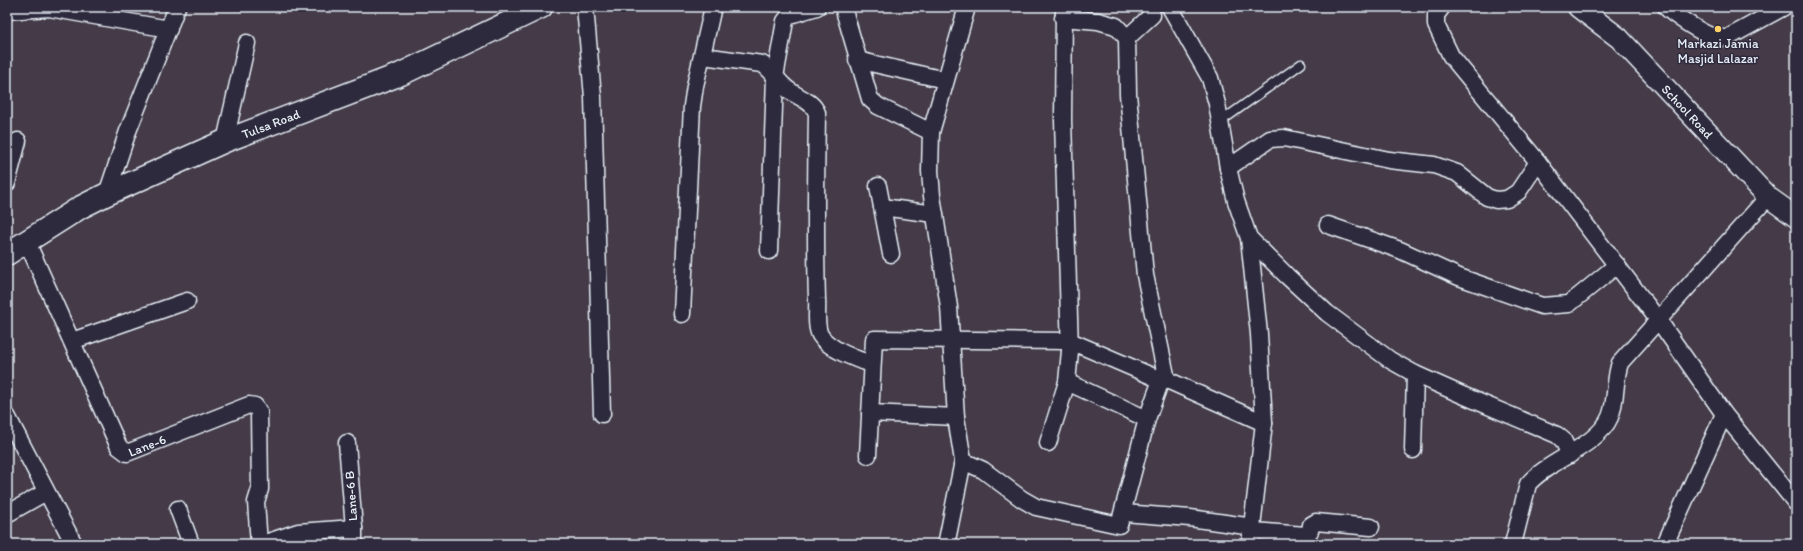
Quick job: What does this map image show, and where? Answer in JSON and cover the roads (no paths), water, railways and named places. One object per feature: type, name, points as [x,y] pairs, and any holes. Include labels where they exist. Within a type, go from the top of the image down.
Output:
[{"type":"main road","name":"Tulsa Road","points":[[7,254],[81,207],[107,194],[225,142],[401,74],[540,7]]},
{"type":"street","points":[[107,194],[128,131],[177,7]]},
{"type":"street","points":[[585,7],[593,97],[602,414]]},
{"type":"street","points":[[682,314],[692,106],[695,86],[713,7]]},
{"type":"street","points":[[770,251],[775,77],[785,21],[790,16],[817,7]]},
{"type":"street","points":[[843,7],[870,100],[878,106],[931,132]]},
{"type":"street","points":[[948,544],[947,540],[963,461],[956,417],[949,307],[930,172],[931,132],[967,7]]},
{"type":"street","points":[[1127,38],[1152,16],[1150,7]]},
{"type":"street","points":[[1170,7],[1210,78],[1214,91],[1228,168],[1236,201],[1249,238],[1259,334],[1264,423],[1252,534]]},
{"type":"street","points":[[1442,7],[1436,15],[1436,25],[1447,51],[1506,125],[1538,162],[1659,321],[1724,414],[1796,503]]},
{"type":"street","name":"School Road","points":[[1578,7],[1619,38],[1768,197],[1796,217]]},
{"type":"street","points":[[1666,7],[1710,36],[1719,38],[1727,38],[1784,7]]},
{"type":"street","points":[[7,10],[49,8],[169,30]]},
{"type":"street","points":[[963,461],[983,470],[1022,499],[1036,507],[1119,525],[1147,419],[1164,380],[1145,275],[1128,94],[1127,38],[1116,26],[1063,12],[1063,120],[1070,341],[1067,382],[1048,444]]},
{"type":"street","points":[[225,142],[247,43]]},
{"type":"street","points":[[703,56],[762,64],[769,68],[787,90],[810,103],[817,113],[816,274],[820,334],[828,344],[857,360],[872,364]]},
{"type":"street","points":[[858,60],[946,80]]},
{"type":"street","points":[[1228,168],[1270,140],[1284,138],[1389,160],[1434,165],[1457,173],[1487,197],[1496,200],[1506,200],[1518,192],[1538,162]]},
{"type":"street","points":[[7,183],[18,141]]},
{"type":"street","points":[[878,186],[891,254]]},
{"type":"street","points":[[1513,544],[1528,484],[1534,477],[1570,455],[1604,428],[1611,416],[1617,371],[1620,363],[1768,197]]},
{"type":"street","points":[[882,207],[935,214]]},
{"type":"street","points":[[1328,225],[1400,250],[1458,277],[1542,306],[1569,304],[1617,265]]},
{"type":"street","points":[[1249,238],[1327,313],[1390,360],[1415,374],[1557,435],[1563,440],[1570,455]]},
{"type":"street","name":"Lane-6","points":[[27,242],[119,447],[127,453],[249,405],[256,406],[259,412],[260,489],[256,502],[261,544]]},
{"type":"street","points":[[72,341],[187,301]]},
{"type":"street","points":[[868,455],[874,339],[1070,341],[1264,423]]},
{"type":"street","points":[[1413,450],[1415,374]]},
{"type":"street","points":[[1067,382],[1147,419]]},
{"type":"street","points":[[870,413],[956,417]]},
{"type":"street","points":[[1665,544],[1724,414]]},
{"type":"street","points":[[7,416],[74,544]]},
{"type":"street","name":"Lane-6 B","points":[[261,544],[298,532],[354,536],[347,443]]},
{"type":"street","points":[[7,514],[46,492]]},
{"type":"street","points":[[178,509],[191,544]]},
{"type":"street","points":[[1123,513],[1190,518],[1252,534],[1306,535],[1310,531],[1311,525],[1316,522],[1371,527]]},
{"type":"lane","points":[[1220,122],[1301,64]]},
{"type":"place","name":"Markazi Jamia Masjid Lalazar","points":[[1718,29]]}]
